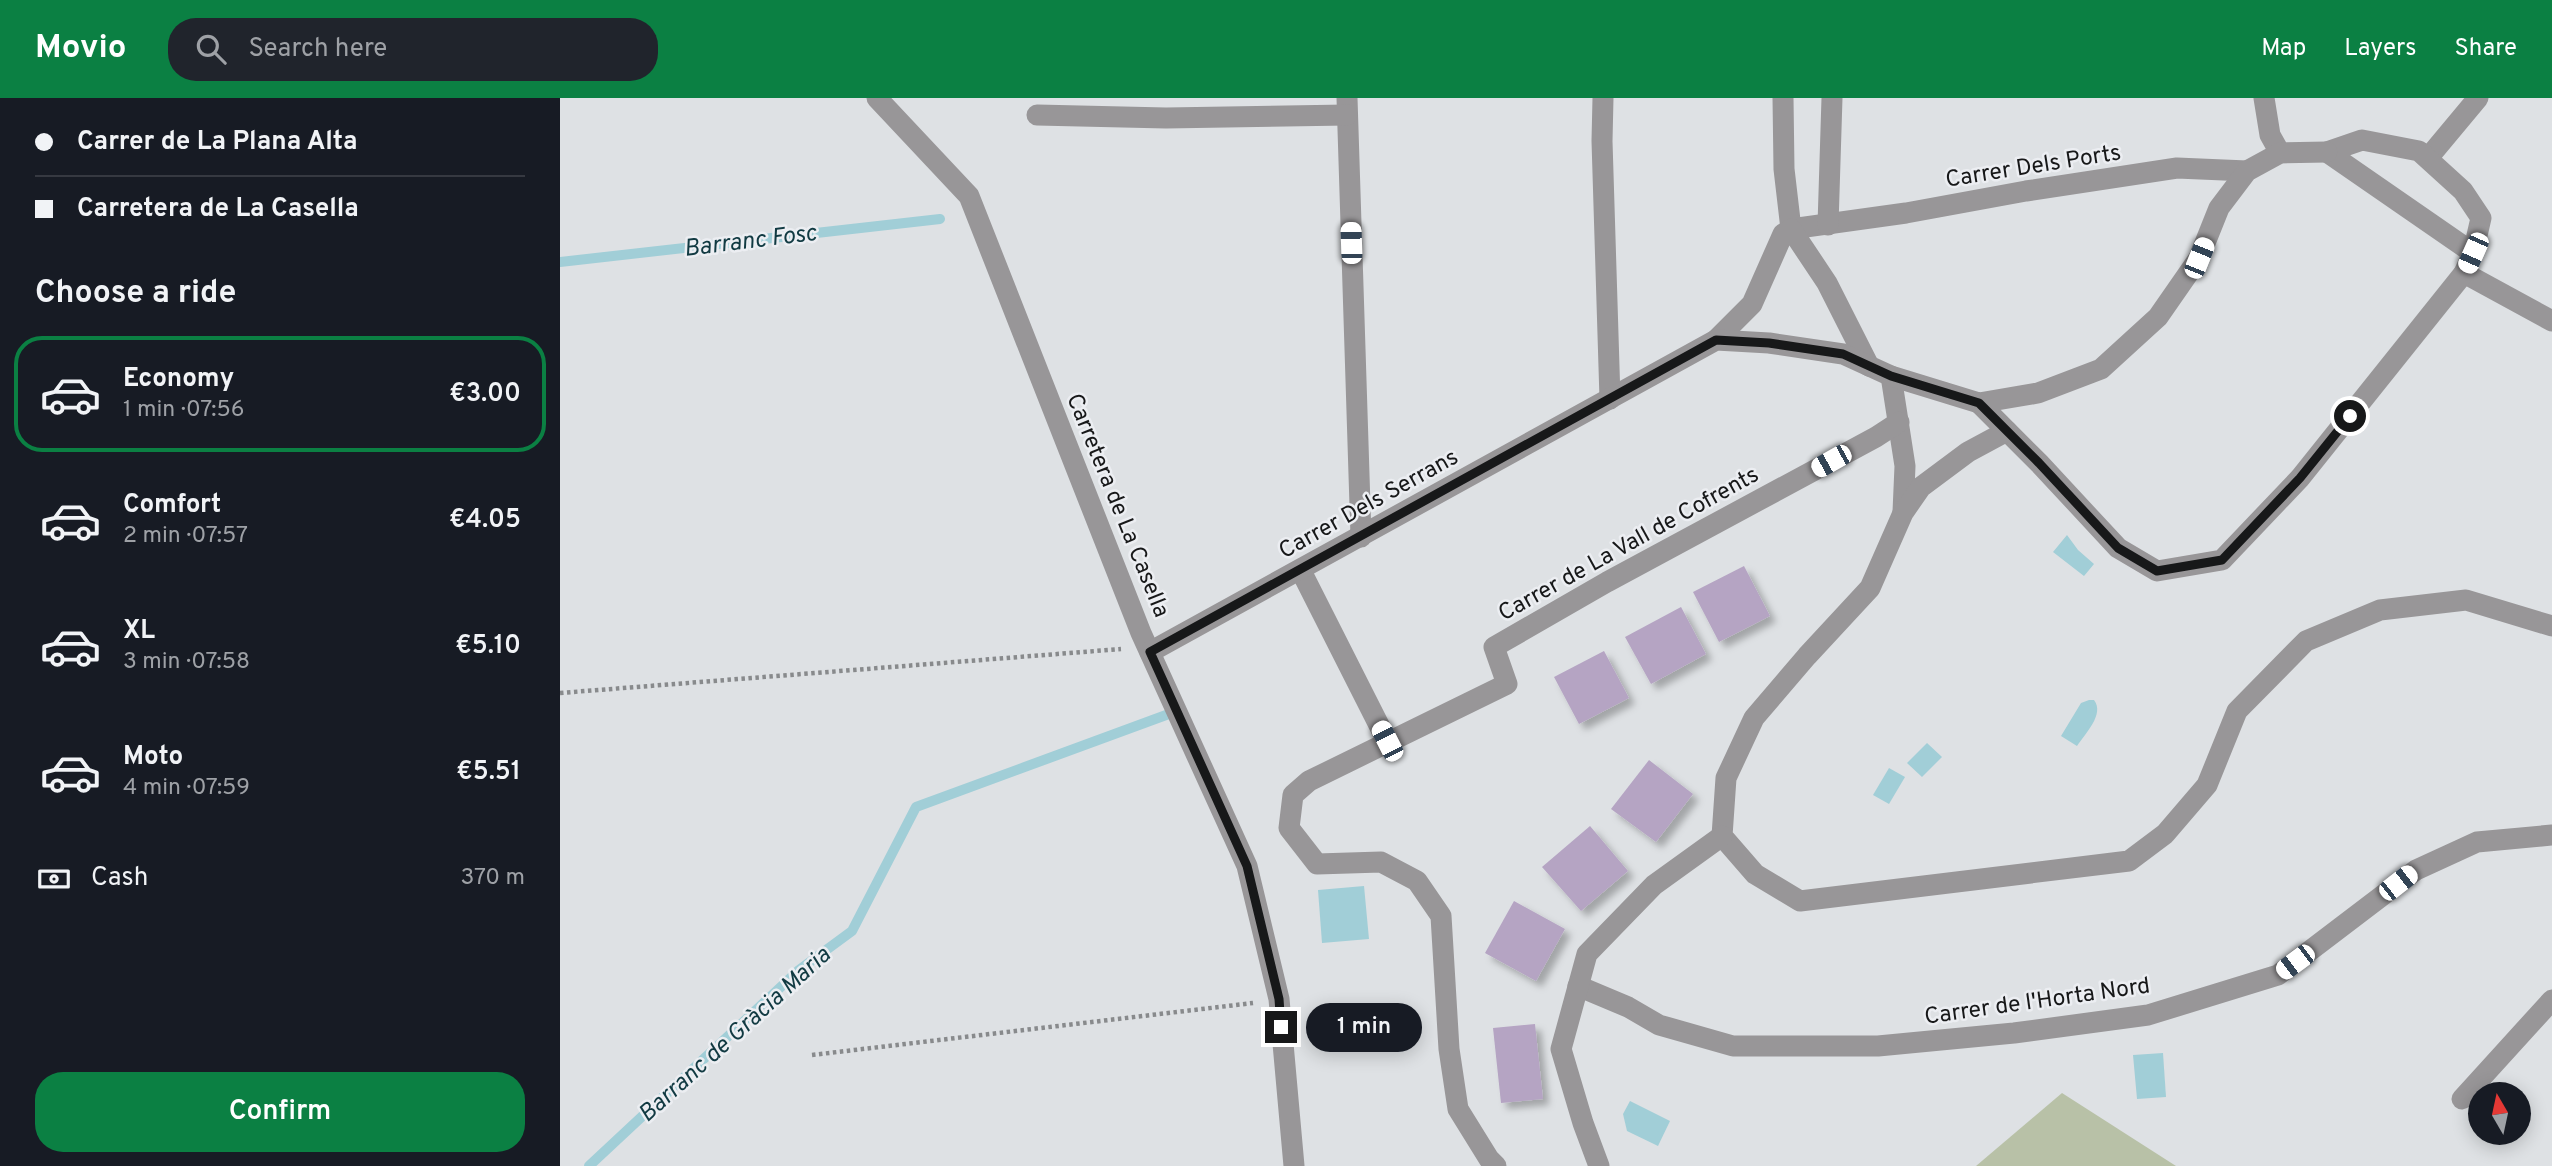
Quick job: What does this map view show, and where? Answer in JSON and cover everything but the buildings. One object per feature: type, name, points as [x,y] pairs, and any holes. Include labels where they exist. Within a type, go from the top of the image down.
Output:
[{"type":"street","name":"Carretera de La Casella","points":[[877,98],[969,196],[1150,652],[1247,866],[1279,999],[1294,1166]]},
{"type":"street","points":[[1603,98],[1610,399]]},
{"type":"street","points":[[1783,98],[1784,169],[1791,229],[1827,283],[1869,366]]},
{"type":"street","points":[[1828,225],[1832,98]]},
{"type":"street","points":[[2264,98],[2270,135],[2280,153]]},
{"type":"street","points":[[2428,158],[2478,98]]},
{"type":"street","points":[[1037,115],[1167,118],[1347,106],[1361,537]]},
{"type":"street","points":[[1716,340],[1769,343],[1843,354],[1891,376],[1979,403],[2038,393],[2101,369],[2158,317],[2199,258],[2219,208],[2247,171],[2280,153],[2327,152],[2362,139],[2419,151],[2463,191],[2481,218],[2473,253],[2464,273],[2300,478],[2222,560],[2157,571],[2118,548],[1979,403]]},
{"type":"street","points":[[2327,152],[2473,253]]},
{"type":"street","name":"Carrer Dels Ports","points":[[1791,229],[2177,168],[2247,171]]},
{"type":"street","points":[[1716,340],[1752,304],[1783,234],[1791,229]]},
{"type":"street","points":[[2464,273],[2552,321]]},
{"type":"street","name":"Carrer Dels Serrans","points":[[1150,652],[1716,340]]},
{"type":"street","points":[[1891,376],[1905,467],[1903,513]]},
{"type":"street","name":"Carrer de La Vall de Cofrents","points":[[1387,741],[1507,684],[1494,647],[1899,422]]},
{"type":"street","points":[[2007,431],[1968,452],[1921,487],[1903,513],[1870,588],[1754,718],[1726,778],[1722,836],[1755,874],[1800,901],[2129,861],[2165,834],[2207,785],[2238,711],[2306,640],[2380,610],[2466,600],[2552,626]]},
{"type":"street","points":[[1301,571],[1387,741],[1309,781],[1293,795],[1289,828],[1317,864],[1381,862],[1417,881],[1441,916],[1449,1049],[1458,1109],[1496,1166]]},
{"type":"street","name":"Carrer de l'Horta Nord","points":[[1578,986],[1628,1007],[1658,1025],[1733,1046],[1878,1046],[2014,1033],[2148,1015],[2278,975],[2416,870],[2477,842],[2552,835]]},
{"type":"street","points":[[1599,1166],[1583,1123],[1562,1049],[1587,954],[1654,885],[1722,836]]},
{"type":"street","points":[[2462,1099],[2552,1000]]},
{"type":"path","points":[[560,693],[1120,649],[1150,652]]},
{"type":"path","points":[[813,1055],[1279,999]]},
{"type":"green space","points":[[2062,1093],[2176,1166],[1976,1166]]},
{"type":"water","points":[[2067,535],[2078,550],[2094,564],[2084,576],[2053,552]]},
{"type":"water","points":[[2094,700],[2097,706],[2096,718],[2077,746],[2061,736],[2081,703]]},
{"type":"water","points":[[1927,743],[1942,757],[1922,777],[1907,763]]},
{"type":"water","points":[[1889,768],[1905,777],[1889,804],[1873,795]]},
{"type":"water","points":[[1364,886],[1369,939],[1322,943],[1318,890]]},
{"type":"water","points":[[2163,1053],[2166,1097],[2137,1099],[2133,1055]]},
{"type":"water","points":[[1630,1101],[1670,1121],[1658,1146],[1627,1131],[1623,1114]]},
{"type":"waterway","name":"Barranc Fosc","points":[[560,262],[940,219]]},
{"type":"waterway","name":"Barranc de Gràcia Maria","points":[[589,1166],[799,970],[852,931],[916,807],[1177,711]]},
{"type":"route","points":[[1281,1027],[1279,999],[1247,866],[1150,652],[1716,340],[1769,343],[1843,354],[1891,376],[1979,403],[2118,548],[2157,571],[2222,560],[2300,478],[2350,416]]}]
